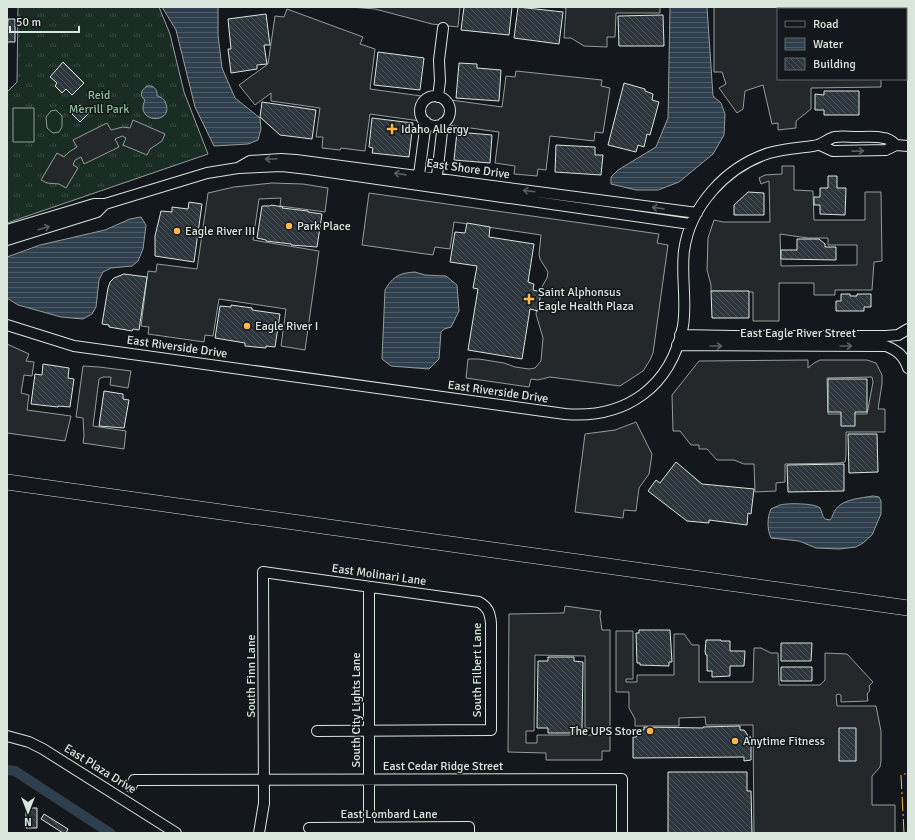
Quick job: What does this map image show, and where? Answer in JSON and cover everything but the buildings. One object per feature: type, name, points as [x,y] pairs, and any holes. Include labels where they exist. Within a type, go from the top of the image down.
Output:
[{"type":"highway","points":[[7,482],[908,608]]},
{"type":"street","points":[[438,97],[440,81],[439,60],[443,28]]},
{"type":"street","points":[[436,182],[444,123],[449,117],[450,108],[445,100],[438,97],[428,98],[422,105],[421,114],[426,122],[434,126],[444,123]]},
{"type":"street","points":[[418,180],[426,122]]},
{"type":"street","name":"East Riverside Drive","points":[[7,325],[74,346],[565,414],[581,416],[598,414],[636,400],[656,383],[668,368],[680,335],[684,313],[684,250],[690,224],[717,185],[734,170],[770,153],[786,149],[820,145],[834,137],[885,138],[896,145],[908,146]]},
{"type":"street","name":"East Riverside Drive","points":[[820,145],[833,151],[886,150],[896,145]]},
{"type":"street","name":"East Shore Drive","points":[[7,230],[94,204],[106,204],[207,173],[238,168],[250,161],[281,159],[304,161],[418,180],[697,213]]},
{"type":"street","name":"East Shore Drive","points":[[436,182],[690,224]]},
{"type":"street","name":"East Shore Drive","points":[[7,240],[98,212],[106,204]]},
{"type":"street","name":"East Eagle River Street","points":[[680,335],[886,336],[898,335],[908,329]]},
{"type":"street","name":"East Eagle River Street","points":[[677,345],[886,346],[900,354],[905,359],[908,368]]},
{"type":"street","name":"East Molinari Lane","points":[[263,572],[479,602],[485,605],[488,609]]},
{"type":"street","name":"South Finn Lane","points":[[259,833],[264,803],[263,572]]},
{"type":"street","name":"South City Lights Lane","points":[[369,587],[369,830]]},
{"type":"street","name":"South Filbert Lane","points":[[369,731],[490,730],[491,623],[488,609]]},
{"type":"street","points":[[317,731],[369,731]]},
{"type":"street","name":"East Plaza Drive","points":[[7,736],[29,742],[43,749],[176,833]]},
{"type":"street","name":"East Cedar Ridge Street","points":[[131,788],[134,780],[622,779],[622,833]]},
{"type":"street","name":"East Lombard Lane","points":[[309,828],[369,830],[469,830]]},
{"type":"green space","name":"Reid Merrill Park","points":[[18,7],[159,7],[170,34],[184,92],[208,154],[7,223],[7,92],[17,82]]},
{"type":"green space","points":[[13,108],[34,108],[34,142],[13,142]]},
{"type":"green space","points":[[56,110],[62,116],[62,127],[59,132],[53,133],[47,128],[46,117],[51,111]]},
{"type":"shaded area","points":[[351,7],[460,7],[458,27],[432,24],[375,9]]},
{"type":"shaded area","points":[[557,7],[660,7],[660,13],[616,13],[615,37],[607,37],[607,47],[584,46],[571,38],[564,38],[566,8]]},
{"type":"shaded area","points":[[714,7],[802,7],[805,8],[777,8],[777,80],[881,80],[881,87],[811,88],[811,109],[796,121],[796,128],[778,130],[778,123],[772,124],[763,85],[745,91],[743,109],[737,113],[719,88],[726,84],[722,72],[714,72]]},
{"type":"shaded area","points":[[808,7],[849,8],[805,8]]},
{"type":"shaded area","points":[[287,9],[363,37],[360,44],[375,49],[370,89],[502,107],[506,76],[515,77],[516,71],[602,80],[601,86],[610,88],[603,133],[595,132],[594,141],[550,136],[546,170],[538,169],[537,176],[514,174],[515,166],[495,163],[499,132],[370,114],[365,151],[341,148],[340,150],[322,148],[323,137],[316,137],[320,108],[271,101],[271,93],[255,105],[239,85],[268,64],[275,16],[284,17]]},
{"type":"shaded area","points":[[133,120],[165,134],[162,141],[150,149],[147,155],[123,145],[126,138],[122,136],[115,139],[119,147],[84,164],[81,157],[75,160],[73,165],[78,168],[66,188],[59,184],[47,183],[41,180],[57,153],[64,157],[77,147],[73,140],[107,123],[111,130],[123,127],[130,128]]},
{"type":"shaded area","points":[[782,166],[794,166],[794,190],[813,191],[814,220],[865,220],[865,192],[881,192],[882,261],[874,262],[872,290],[835,290],[835,295],[814,295],[814,283],[779,283],[779,321],[753,321],[753,292],[711,291],[707,270],[708,238],[714,220],[723,222],[770,222],[769,181],[761,184],[759,178],[765,175],[782,174]],"holes":[[[780,234],[808,238],[828,238],[828,245],[857,245],[857,265],[781,266]]]},
{"type":"shaded area","points":[[272,183],[303,184],[328,188],[325,212],[280,206],[281,198],[259,199],[253,240],[319,251],[305,350],[281,346],[286,309],[219,299],[213,336],[205,335],[204,342],[148,334],[149,327],[141,326],[148,271],[156,272],[157,264],[197,269],[208,193],[234,187]]},
{"type":"shaded area","points":[[369,193],[659,234],[657,243],[668,245],[653,353],[650,360],[643,371],[620,386],[550,377],[538,380],[531,379],[529,387],[466,378],[468,359],[479,359],[504,363],[515,367],[529,369],[535,368],[541,361],[543,338],[536,314],[540,290],[547,278],[548,272],[540,259],[539,254],[541,235],[454,222],[450,249],[435,247],[433,255],[362,245]]},
{"type":"shaded area","points":[[7,344],[29,354],[26,361],[34,362],[32,376],[24,375],[21,393],[29,395],[27,410],[71,416],[65,441],[7,433]]},
{"type":"shaded area","points":[[808,360],[808,368],[820,360],[867,360],[876,363],[882,375],[878,409],[885,409],[885,432],[846,432],[845,462],[785,464],[785,482],[776,483],[776,491],[755,492],[754,464],[744,464],[734,460],[717,460],[707,449],[699,449],[699,445],[691,445],[680,431],[673,431],[672,395],[699,361]],"holes":[[[872,377],[873,382],[867,414],[828,414],[827,378]]]},
{"type":"shaded area","points":[[83,366],[131,371],[128,388],[110,385],[111,377],[103,377],[99,379],[93,426],[126,431],[124,449],[83,443],[83,418],[76,417]]},
{"type":"shaded area","points":[[636,422],[652,454],[649,474],[639,488],[636,511],[624,510],[623,518],[575,512],[585,434],[615,430]]},
{"type":"shaded area","points":[[565,606],[601,611],[600,616],[602,630],[610,630],[610,751],[602,751],[602,760],[546,760],[546,753],[508,752],[509,614],[564,613]],"holes":[[[535,655],[585,656],[585,728],[593,728],[592,735],[537,735],[537,743],[526,743],[526,731],[534,731]]]},
{"type":"shaded area","points":[[616,631],[633,631],[633,679],[626,679],[626,682],[637,682],[637,675],[674,675],[674,634],[684,634],[692,645],[699,645],[699,682],[753,682],[754,648],[761,648],[771,653],[778,653],[779,685],[820,685],[825,680],[825,653],[847,654],[873,682],[869,686],[870,690],[867,694],[868,701],[841,702],[841,695],[839,694],[836,695],[837,706],[876,706],[881,731],[881,761],[880,767],[872,776],[872,805],[895,805],[895,833],[754,833],[753,725],[706,725],[705,717],[679,718],[679,726],[635,726],[635,719],[629,708],[629,692],[616,692]]},
{"type":"water","points":[[162,7],[218,7],[218,35],[222,68],[235,98],[260,118],[261,129],[258,140],[248,144],[214,146],[195,107],[176,30]]},
{"type":"water","points":[[670,7],[707,7],[713,96],[721,103],[725,114],[724,135],[713,154],[679,182],[658,190],[636,190],[611,184],[611,177],[618,170],[656,147],[668,118]]},
{"type":"water","points":[[147,86],[155,88],[157,91],[157,96],[163,98],[165,102],[167,111],[160,118],[149,117],[145,113],[143,108],[145,100],[141,95],[143,89]]},
{"type":"water","points":[[141,217],[146,225],[143,249],[138,261],[132,266],[111,268],[103,272],[99,280],[96,307],[92,314],[83,319],[61,317],[18,305],[7,298],[7,257],[40,245],[105,230],[130,219]]},
{"type":"water","points":[[415,272],[425,275],[446,276],[457,285],[459,311],[451,327],[444,329],[441,332],[439,359],[429,369],[391,366],[382,359],[385,290],[391,281],[397,276]]},
{"type":"water","points":[[873,496],[879,497],[881,501],[881,514],[872,535],[856,547],[839,549],[816,548],[799,541],[771,538],[768,520],[771,509],[779,505],[800,504],[817,506],[820,508],[825,519],[830,520],[835,510],[843,503]]},
{"type":"waterway","points":[[7,770],[15,771],[110,833]]},
{"type":"power","points":[[904,833],[901,775],[908,773]]},
{"type":"place","name":"Idaho Allergy","points":[[392,129]]},
{"type":"place","name":"Park Place","points":[[289,226]]},
{"type":"place","name":"Eagle River III","points":[[177,231]]},
{"type":"place","name":"Saint Alphonsus Eagle Health Plaza","points":[[529,299]]},
{"type":"place","name":"Eagle River I","points":[[247,326]]},
{"type":"place","name":"The UPS Store","points":[[650,731]]},
{"type":"place","name":"Anytime Fitness","points":[[735,741]]}]
